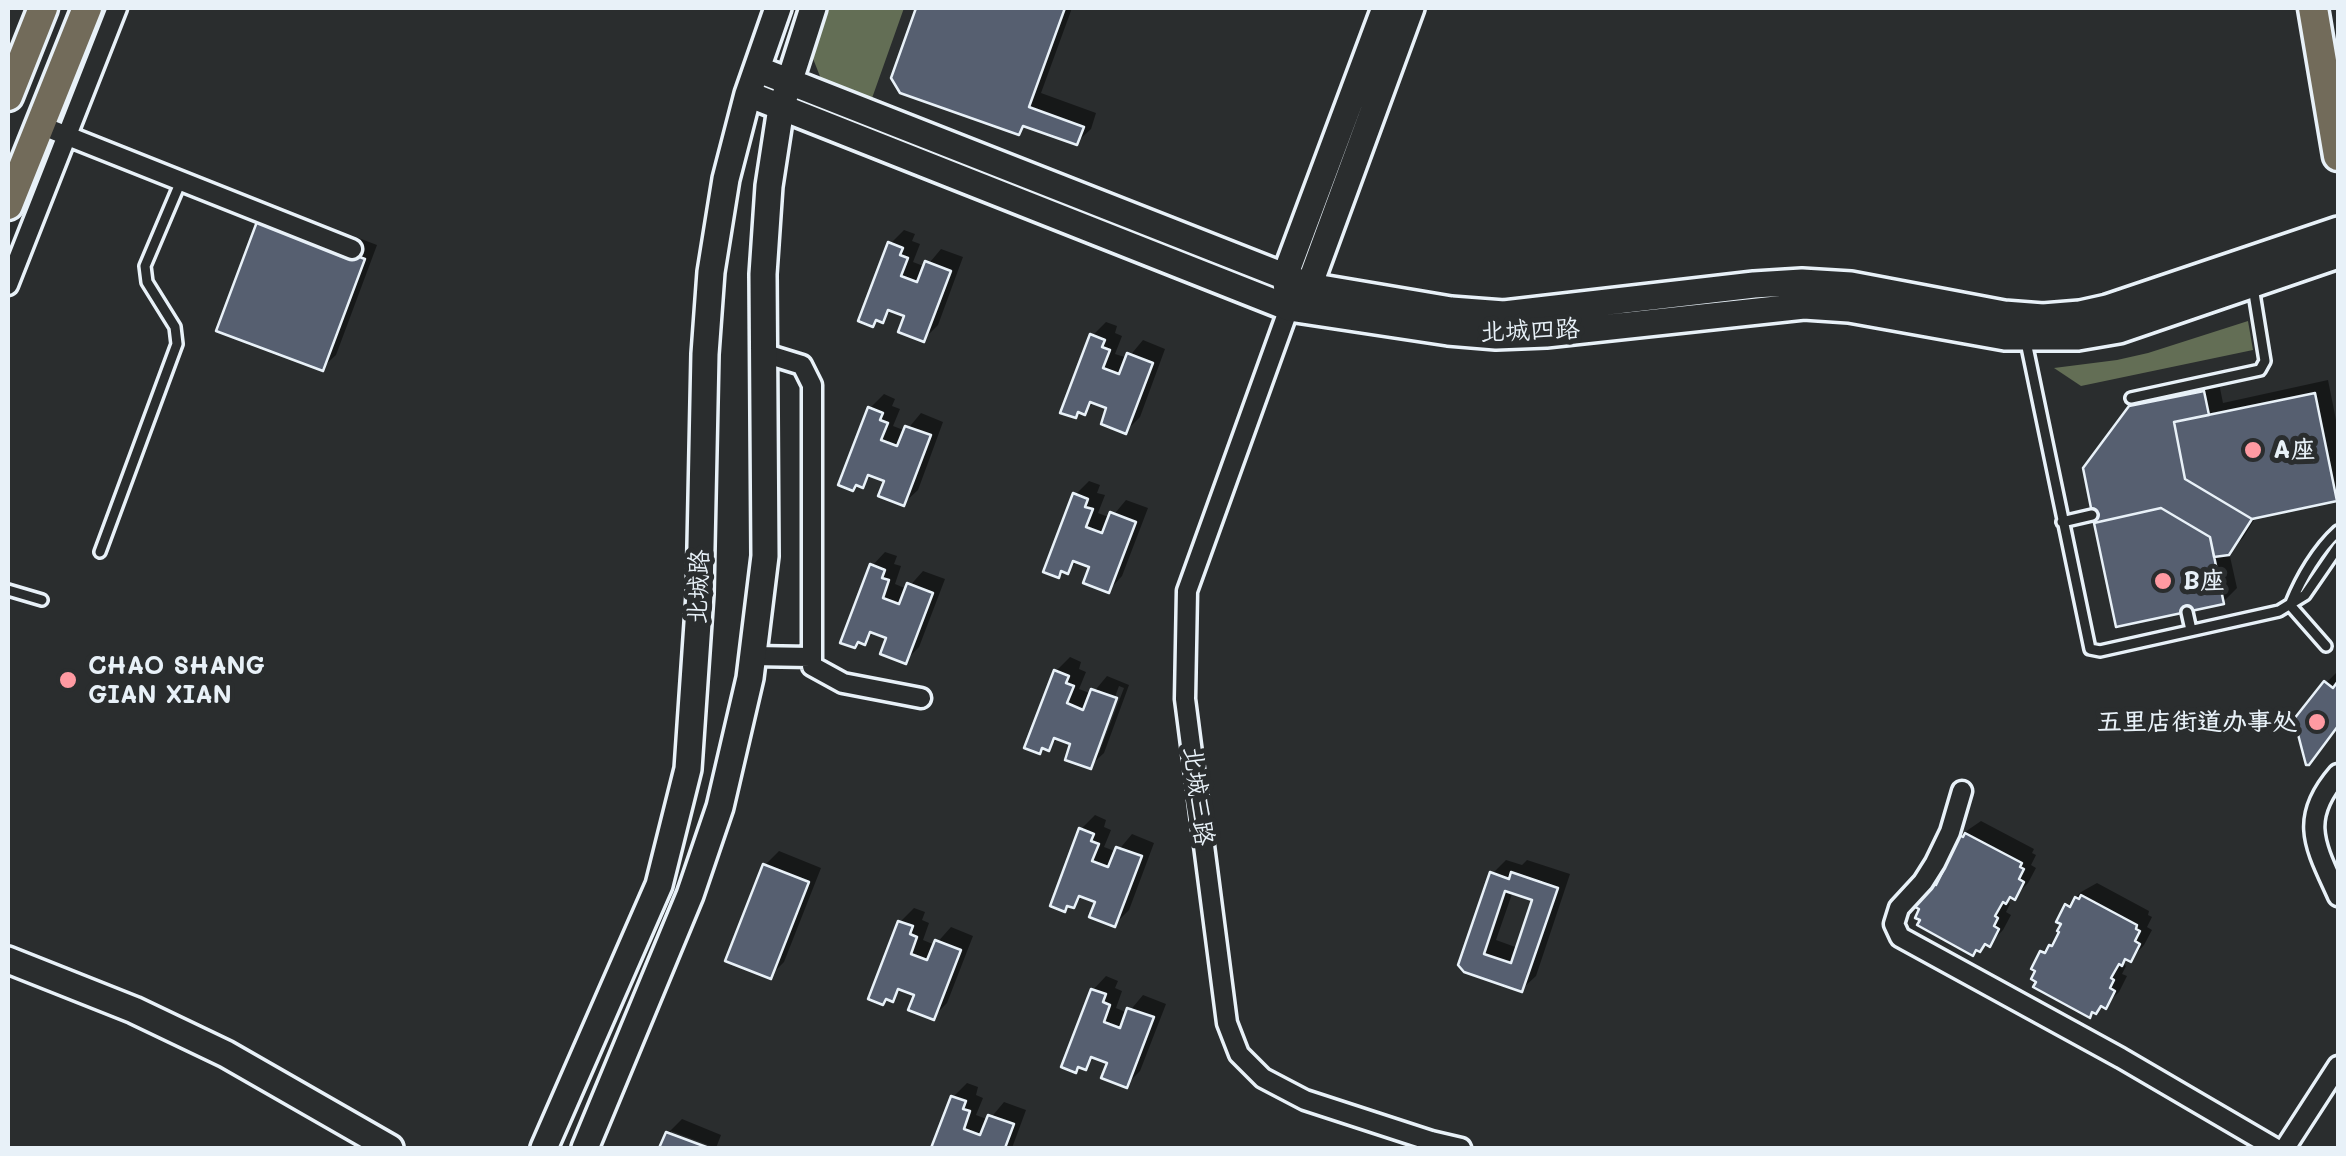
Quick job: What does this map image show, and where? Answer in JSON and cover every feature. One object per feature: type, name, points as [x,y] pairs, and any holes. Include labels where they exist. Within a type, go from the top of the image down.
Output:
[{"type":"main road","points":[[8,96],[43,8]]},
{"type":"main road","points":[[8,205],[53,130],[88,8]]},
{"type":"main road","name":"北城路","points":[[544,1148],[659,885],[688,769],[700,594],[705,354],[711,272],[726,179],[748,94],[778,8]]},
{"type":"main road","points":[[585,1148],[690,895],[720,807],[750,678],[765,556],[763,274],[769,186],[781,108],[814,8]]},
{"type":"main road","name":"北城三路","points":[[1289,308],[1385,8]]},
{"type":"main road","name":"北城三路","points":[[1297,281],[1412,8]]},
{"type":"main road","points":[[2313,8],[2338,156]]},
{"type":"main road","points":[[2331,8],[2338,55]]},
{"type":"main road","name":"北城四路","points":[[758,68],[1297,281],[1451,310],[1504,314],[1802,282],[1851,286],[2078,337],[2118,330],[2338,255]]},
{"type":"main road","name":"北城四路","points":[[748,94],[1289,308],[1448,332],[1496,336],[1546,334],[1804,306],[1850,310],[2005,337],[2024,327],[2107,308],[2338,230]]},
{"type":"main road","points":[[8,960],[134,1010],[226,1054],[390,1148]]},
{"type":"street","points":[[8,285],[53,130],[117,8]]},
{"type":"street","points":[[53,130],[352,249]]},
{"type":"street","name":"北城三路","points":[[1289,308],[1188,591],[1185,700],[1227,1023],[1240,1054],[1263,1078],[1305,1100],[1461,1148]]},
{"type":"street","points":[[763,353],[802,365],[812,386],[812,666],[844,682],[921,698]]},
{"type":"street","points":[[753,656],[810,656]]},
{"type":"street","points":[[2338,774],[2323,794],[2312,828],[2338,896]]},
{"type":"street","points":[[1962,791],[1950,832],[1935,863],[1899,908],[1894,924],[1900,937],[2276,1148]]},
{"type":"street","points":[[2285,1148],[2338,1066]]},
{"type":"lane","points":[[100,552],[176,344],[176,328],[147,282],[145,266],[181,181]]},
{"type":"lane","points":[[2130,398],[2260,370],[2265,361],[2252,284]]},
{"type":"lane","points":[[2024,327],[2090,649],[2100,651],[2279,611],[2305,595],[2338,546]]},
{"type":"lane","points":[[2062,522],[2092,515]]},
{"type":"lane","points":[[2290,605],[2312,565],[2338,531]]},
{"type":"lane","points":[[8,590],[42,600]]},
{"type":"lane","points":[[2290,605],[2326,646]]},
{"type":"lane","points":[[2187,612],[2191,630]]},
{"type":"green space","points":[[829,8],[904,8],[871,101],[823,84],[812,56]]},
{"type":"green space","points":[[2248,321],[2253,350],[2081,386],[2054,368],[2148,353]]},
{"type":"building","points":[[916,8],[1065,8],[1029,107],[1084,127],[1077,145],[1023,126],[1019,135],[900,93],[891,78]]},
{"type":"building","points":[[258,219],[365,259],[323,371],[216,331]]},
{"type":"building","points":[[888,242],[903,248],[900,255],[908,258],[901,276],[917,282],[925,261],[951,271],[924,342],[898,332],[904,316],[888,310],[883,323],[876,320],[873,327],[858,321]]},
{"type":"building","points":[[1090,334],[1105,340],[1102,347],[1110,350],[1103,368],[1119,374],[1127,353],[1153,363],[1126,434],[1101,424],[1106,408],[1090,402],[1085,415],[1078,412],[1076,418],[1060,413]]},
{"type":"building","points":[[2204,391],[2209,415],[2174,422],[2185,479],[2252,519],[2229,555],[2214,557],[2210,537],[2161,508],[2094,523],[2083,468],[2129,406]]},
{"type":"building","name":"A座","points":[[2315,393],[2337,501],[2252,519],[2185,479],[2174,422]]},
{"type":"building","points":[[868,407],[883,413],[880,420],[888,423],[881,440],[897,446],[905,426],[931,435],[904,506],[878,496],[884,481],[868,475],[863,488],[856,485],[853,491],[838,485]]},
{"type":"building","points":[[1073,493],[1088,499],[1085,507],[1093,509],[1086,527],[1102,533],[1110,512],[1136,522],[1109,593],[1083,583],[1089,567],[1073,561],[1068,574],[1061,571],[1059,578],[1043,572]]},
{"type":"building","name":"B座","points":[[2161,508],[2210,537],[2224,604],[2116,627],[2094,523]]},
{"type":"building","points":[[870,564],[885,570],[882,578],[889,580],[883,598],[899,604],[907,583],[933,593],[906,664],[880,654],[886,638],[870,632],[865,645],[858,642],[855,648],[840,643]]},
{"type":"building","points":[[1054,670],[1069,676],[1066,683],[1074,686],[1067,703],[1083,710],[1091,689],[1117,698],[1091,769],[1065,760],[1070,744],[1054,738],[1049,751],[1042,748],[1040,754],[1024,748]]},
{"type":"building","name":"五里店街道办事处","points":[[2324,681],[2333,688],[2338,681],[2338,726],[2306,765],[2294,719]]},
{"type":"building","points":[[1079,828],[1094,834],[1091,841],[1099,844],[1092,861],[1108,867],[1116,847],[1142,856],[1115,927],[1089,917],[1095,902],[1079,896],[1074,908],[1067,906],[1065,912],[1050,906]]},
{"type":"building","points":[[1965,833],[2022,863],[2020,867],[2024,869],[2019,879],[2024,882],[2015,900],[2010,897],[2006,904],[2003,902],[1995,916],[1998,918],[1994,926],[1999,929],[1990,947],[1985,944],[1973,956],[1917,925],[1920,920],[1915,918],[1919,909],[1915,907],[1924,889],[1929,891],[1933,883],[1936,885],[1943,871],[1949,842],[1954,845],[1959,835],[1963,837]]},
{"type":"building","points":[[763,864],[809,882],[771,979],[725,961]]},
{"type":"building","points":[[1490,872],[1509,879],[1511,872],[1558,888],[1522,992],[1464,972],[1458,965]],"holes":[[[1505,891],[1532,900],[1511,963],[1484,954]]]},
{"type":"building","points":[[2081,895],[2137,925],[2140,931],[2135,941],[2140,944],[2131,962],[2125,959],[2111,978],[2114,980],[2110,988],[2115,991],[2106,1009],[2101,1006],[2090,1018],[2033,987],[2036,982],[2031,979],[2035,971],[2031,969],[2040,951],[2045,953],[2052,946],[2059,932],[2061,924],[2056,922],[2065,904],[2070,907],[2075,897],[2079,899]]},
{"type":"building","points":[[898,921],[913,926],[910,934],[917,937],[911,954],[927,960],[935,940],[961,950],[934,1020],[908,1010],[914,995],[898,989],[893,1002],[886,999],[883,1005],[868,999]]},
{"type":"building","points":[[1091,989],[1106,994],[1103,1002],[1110,1005],[1104,1022],[1120,1028],[1127,1008],[1154,1017],[1127,1088],[1101,1078],[1107,1063],[1091,1057],[1086,1070],[1078,1067],[1076,1073],[1061,1067]]},
{"type":"building","points":[[951,1096],[966,1101],[963,1109],[970,1111],[964,1129],[980,1135],[988,1115],[1014,1124],[1005,1148],[931,1148]]},
{"type":"building","points":[[666,1132],[709,1148],[659,1148]]},
{"type":"place","name":"A座","points":[[2253,450]]},
{"type":"place","name":"B座","points":[[2163,581]]},
{"type":"place","name":"CHAO SHANG GIAN XIAN","points":[[68,680]]},
{"type":"place","name":"五里店街道办事处","points":[[2317,722]]}]
